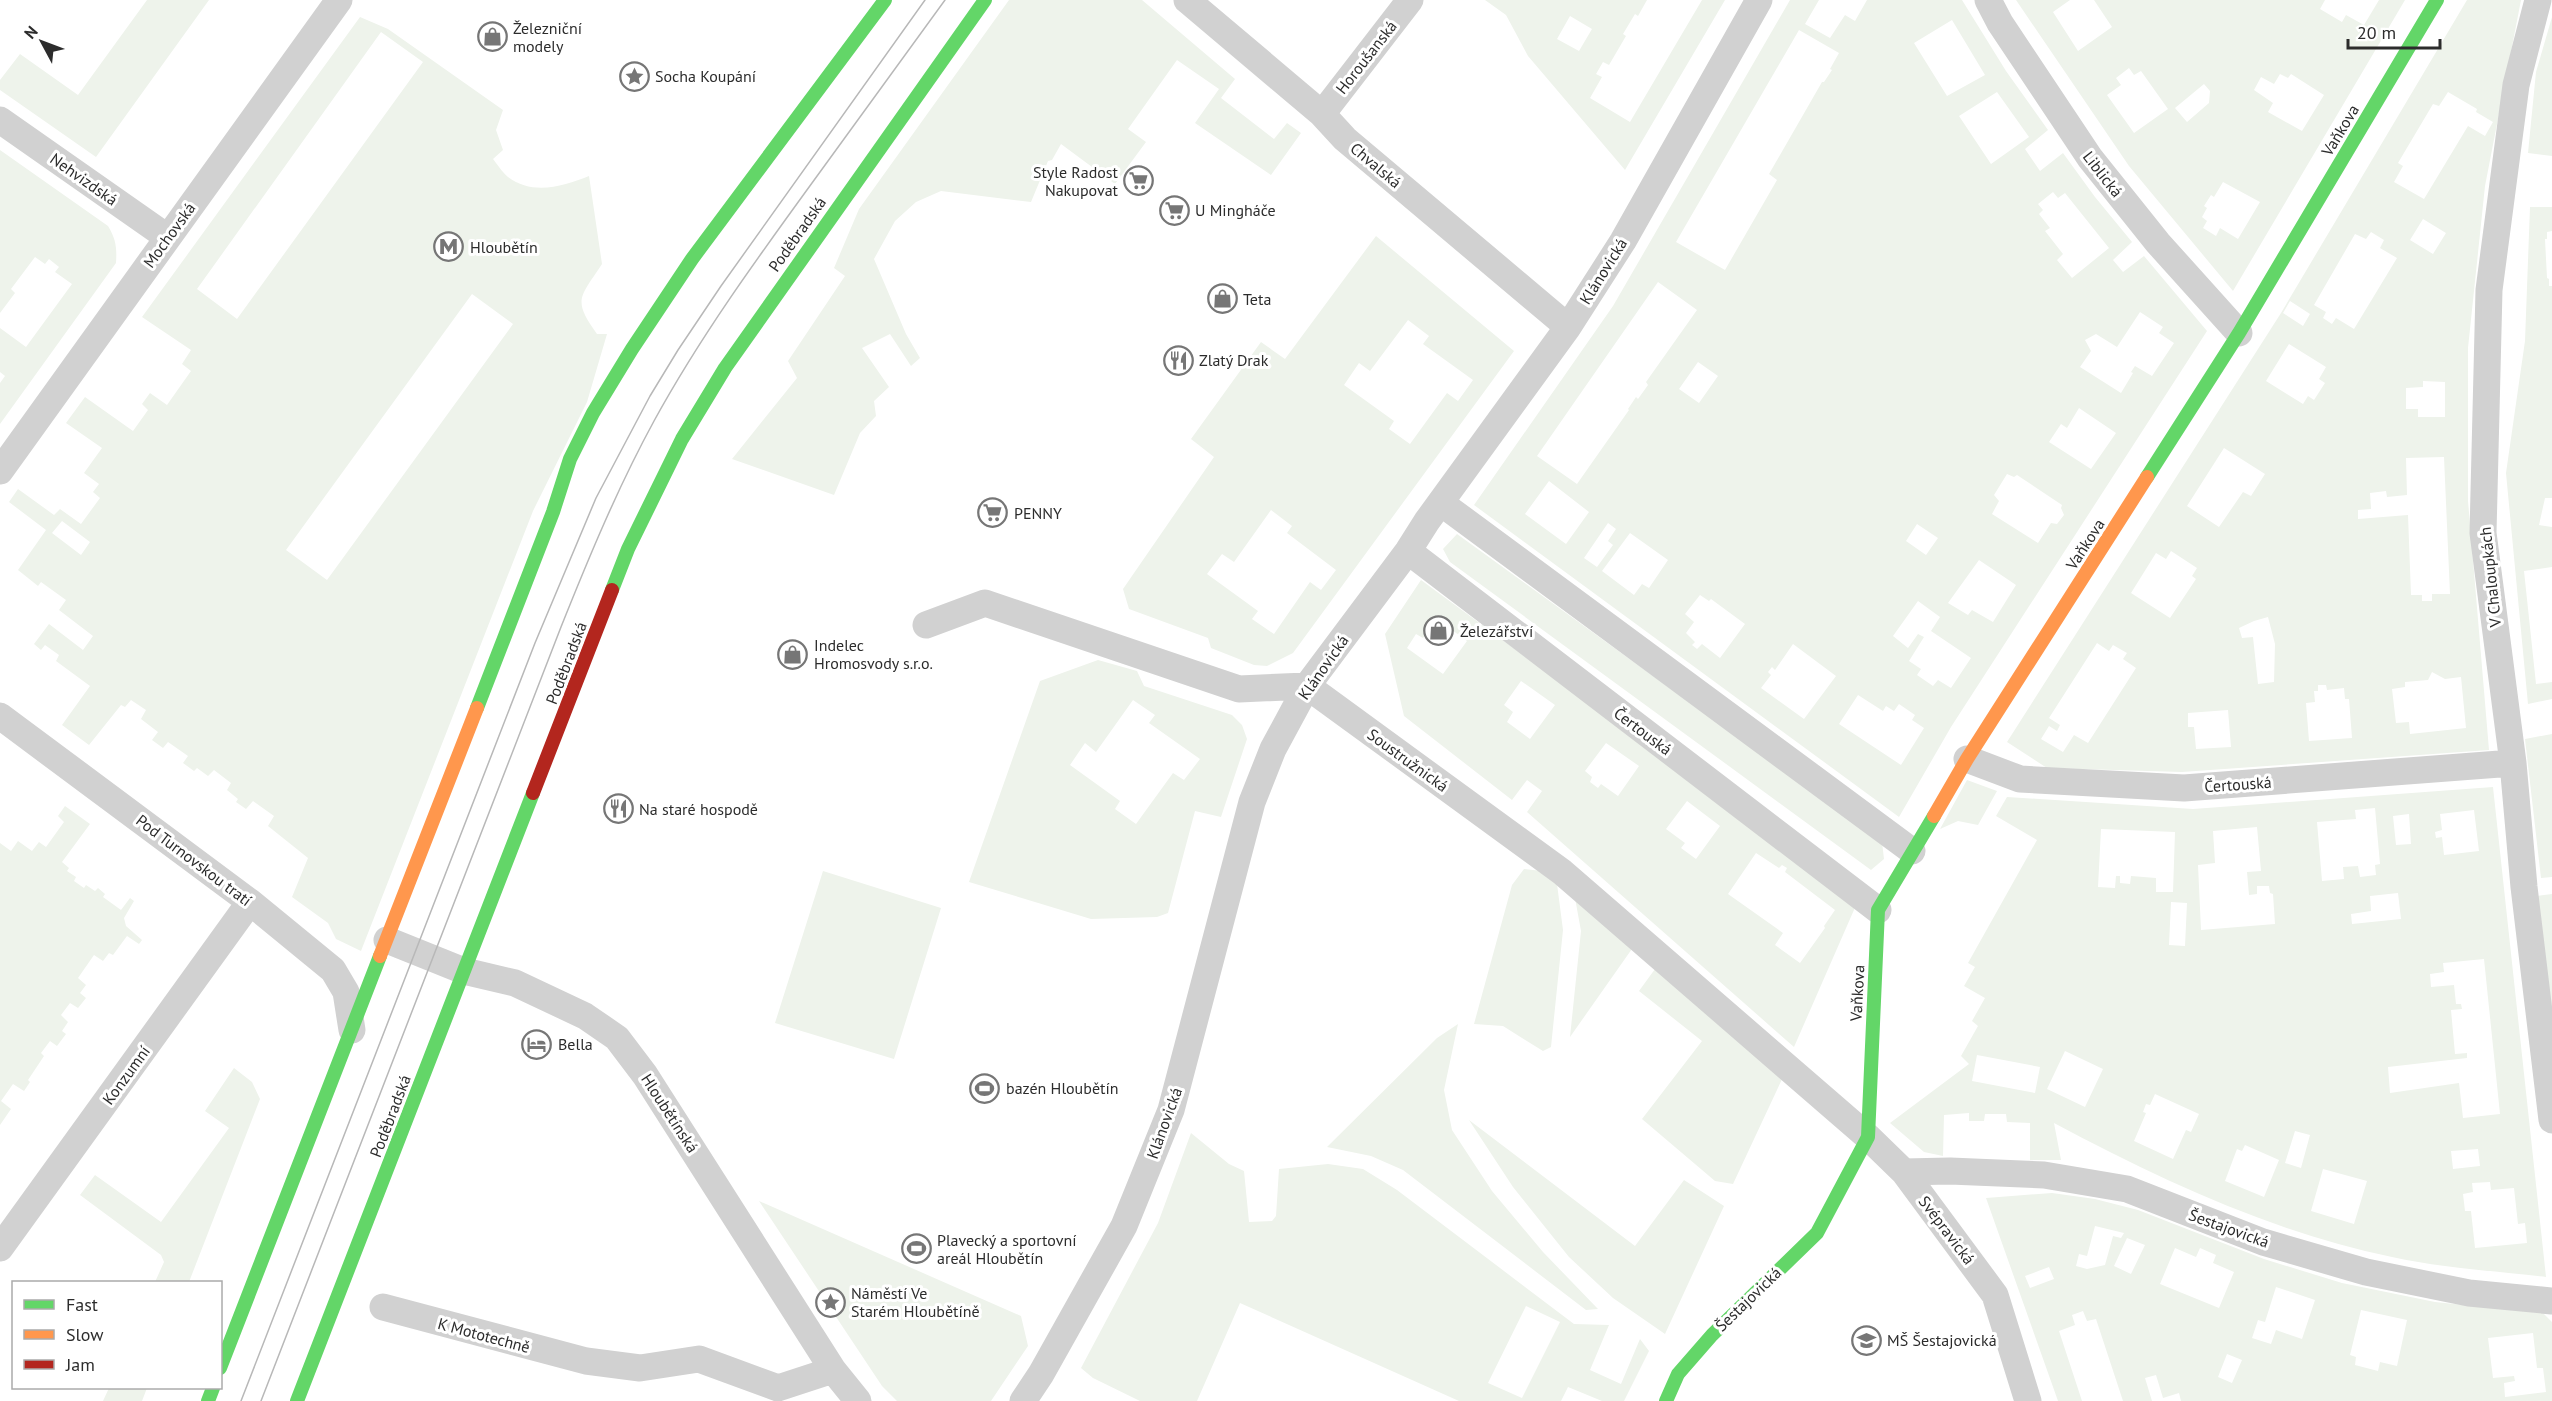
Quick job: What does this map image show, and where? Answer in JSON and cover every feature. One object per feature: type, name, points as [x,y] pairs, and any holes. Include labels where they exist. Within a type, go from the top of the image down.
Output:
[{"type":"main road","points":[[222,1363],[553,512],[571,454],[651,319],[714,228],[885,0]]},
{"type":"main road","name":"Poděbradská","points":[[297,1401],[628,549],[682,439],[719,377],[773,297],[985,0]]},
{"type":"main road","name":"Vaňkova","points":[[1868,1137],[1878,910],[1967,759],[2239,333],[2437,0]]},
{"type":"main road","name":"Šestajovická","points":[[1666,1401],[1678,1374],[1712,1335],[1817,1233],[1868,1137]]},
{"type":"street","name":"Mochovská","points":[[0,471],[339,0]]},
{"type":"street","name":"Chvalská","points":[[1187,0],[1322,114],[1345,140],[1568,327]]},
{"type":"street","name":"Klánovická","points":[[1023,1401],[1041,1374],[1124,1226],[1171,1110],[1252,802],[1273,749],[1307,686],[1408,551],[1440,503],[1568,327],[1623,241],[1759,0]]},
{"type":"street","name":"Liblická","points":[[1988,0],[2000,23],[2090,158],[2158,243],[2239,333]]},
{"type":"street","name":"V Chaloupkách","points":[[2538,0],[2516,85],[2489,290],[2483,533],[2513,764],[2524,887],[2552,1120]]},
{"type":"street","name":"Horoušanská","points":[[1322,114],[1407,4]]},
{"type":"street","name":"Nehvizdská","points":[[0,120],[167,237]]},
{"type":"street","points":[[1440,503],[1912,851]]},
{"type":"street","name":"Čertouská","points":[[1408,551],[1878,910]]},
{"type":"street","points":[[926,626],[985,603],[1239,689],[1307,686]]},
{"type":"street","name":"Soustružnická","points":[[1307,686],[1562,872],[1815,1091]]},
{"type":"street","name":"Pod Turnovskou tratí","points":[[0,716],[250,902],[333,969],[346,992],[352,1030]]},
{"type":"street","name":"Čertouská","points":[[1967,759],[2020,780],[2184,788],[2513,764]]},
{"type":"street","name":"Konzumní","points":[[0,1248],[250,902]]},
{"type":"street","name":"Hloubětínská","points":[[387,940],[464,971],[515,983],[585,1016],[617,1038],[645,1075],[833,1370],[858,1401]]},
{"type":"street","name":"Svépravická","points":[[1815,1091],[1904,1172],[1995,1295],[2028,1401]]},
{"type":"street","name":"Šestajovická","points":[[1904,1172],[1950,1171],[2044,1175],[2127,1189],[2263,1242],[2367,1272],[2469,1293],[2552,1300]]},
{"type":"street","name":"K Mototechně","points":[[383,1307],[586,1361],[640,1368],[699,1359],[778,1388],[833,1370]]},
{"type":"shaded area","points":[[147,0],[209,0],[96,157],[0,90],[0,80],[20,54],[78,95]]},
{"type":"shaded area","points":[[1009,0],[1142,0],[1235,79],[1221,98],[1274,139],[1287,123],[1301,133],[1271,175],[1195,123],[1219,89],[1177,60],[1128,129],[1146,142],[1115,184],[1061,144],[1052,160],[1048,161],[1031,202],[941,191],[916,202],[895,221],[874,259],[906,334],[920,358],[911,366],[890,334],[862,348],[889,387],[874,401],[876,416],[860,433],[834,495],[732,459],[797,378],[788,361],[845,276],[834,268],[859,209]]},
{"type":"shaded area","points":[[1485,0],[1647,0],[1638,16],[1635,14],[1623,34],[1626,36],[1609,65],[1603,62],[1596,74],[1602,77],[1590,98],[1630,122],[1702,0],[1725,0],[1625,170],[1528,56],[1506,15]],"holes":[[[1570,16],[1592,29],[1579,51],[1557,39]]]},
{"type":"shaded area","points":[[1790,0],[1819,0],[1805,24],[1830,38],[1845,15],[1855,21],[1867,0],[1962,0],[2006,71],[2048,130],[2025,149],[2040,171],[2063,153],[2132,242],[2113,260],[2123,272],[2144,256],[2207,331],[1951,727],[1899,817],[1474,505],[1613,306]],"holes":[[[1952,20],[1985,75],[1947,96],[1914,43]],[[1799,30],[1839,53],[1830,69],[1832,70],[1822,82],[1769,174],[1777,180],[1725,270],[1676,242]],[[1997,92],[2029,137],[1991,164],[1959,116]],[[2053,192],[2058,198],[2065,193],[2109,248],[2072,278],[2057,260],[2063,254],[2045,231],[2050,228],[2039,214],[2043,210],[2038,204]],[[1658,282],[1697,310],[1577,484],[1537,456]],[[2140,312],[2163,327],[2159,333],[2174,343],[2152,376],[2135,366],[2121,393],[2080,367],[2091,351],[2085,340],[2096,334],[2117,347]],[[1698,362],[1718,376],[1699,403],[1679,389]],[[2079,408],[2116,433],[2091,469],[2049,442],[2061,424],[2067,428]],[[2007,474],[2014,477],[2017,475],[2062,505],[2064,515],[2057,524],[2051,523],[2038,543],[1992,514],[1999,501],[1994,495]],[[1549,481],[1589,512],[1566,544],[1525,514]],[[1608,523],[1616,529],[1608,541],[1613,545],[1597,567],[1584,558]],[[1917,524],[1938,538],[1926,555],[1906,541]],[[1630,533],[1668,560],[1649,588],[1642,584],[1634,595],[1602,571]],[[1979,560],[2016,585],[1993,622],[1972,610],[1968,615],[1948,603]],[[1700,595],[1709,601],[1711,599],[1745,624],[1720,658],[1702,644],[1697,649],[1692,645],[1695,642],[1686,633],[1694,622],[1685,614]],[[1918,601],[1940,617],[1931,631],[1971,658],[1951,688],[1938,680],[1933,686],[1917,675],[1921,669],[1909,661],[1924,637],[1918,634],[1908,648],[1893,636]],[[1793,644],[1836,676],[1804,719],[1761,688],[1771,675],[1768,672],[1772,667],[1775,670]],[[1858,695],[1883,711],[1886,706],[1894,711],[1899,704],[1915,715],[1912,720],[1924,728],[1901,765],[1839,724]]]},
{"type":"shaded area","points":[[2016,0],[2070,0],[2053,12],[2078,51],[2112,27],[2094,0],[2325,0],[2320,9],[2342,22],[2346,15],[2364,25],[2379,0],[2405,0],[2233,291],[2129,166]],"holes":[[[2129,68],[2134,75],[2141,71],[2168,109],[2134,133],[2107,95],[2121,85],[2116,78]],[[2280,74],[2288,78],[2291,74],[2324,95],[2302,131],[2268,112],[2273,103],[2254,90],[2261,77],[2274,84]],[[2204,84],[2210,91],[2209,103],[2187,122],[2175,108]],[[2223,182],[2260,202],[2238,239],[2220,228],[2216,236],[2203,228],[2207,221],[2202,217],[2207,208],[2204,206],[2211,195],[2214,197]]]},
{"type":"shaded area","points":[[2467,0],[2521,0],[2485,186],[2468,348],[2468,501],[2489,750],[2182,772],[2047,768],[2007,742],[2281,313]],"holes":[[[2448,92],[2477,109],[2476,112],[2493,122],[2485,136],[2468,126],[2424,199],[2394,182],[2403,166],[2398,163],[2433,104],[2439,106]],[[2423,219],[2446,233],[2433,254],[2410,240]],[[2371,232],[2384,240],[2380,248],[2397,258],[2354,329],[2336,318],[2332,324],[2323,318],[2326,312],[2314,305],[2355,234],[2366,239]],[[2290,301],[2310,314],[2303,326],[2283,313]],[[2289,344],[2326,367],[2319,379],[2325,383],[2314,400],[2308,396],[2303,404],[2266,381]],[[2423,381],[2445,382],[2445,417],[2418,417],[2418,409],[2406,409],[2406,388],[2423,387]],[[2224,448],[2265,474],[2251,496],[2243,492],[2219,527],[2187,506]],[[2444,457],[2450,594],[2432,594],[2432,601],[2422,601],[2422,595],[2411,595],[2408,515],[2358,519],[2358,510],[2371,509],[2370,493],[2386,491],[2387,497],[2407,495],[2406,458]],[[2171,551],[2197,568],[2192,576],[2196,579],[2170,618],[2131,593],[2156,553],[2166,559]],[[2268,617],[2275,644],[2274,682],[2258,684],[2253,637],[2242,638],[2239,628]],[[2097,643],[2109,651],[2113,645],[2127,653],[2123,659],[2136,668],[2088,743],[2074,735],[2063,752],[2041,739],[2049,726],[2057,731],[2060,725],[2049,718]],[[2432,672],[2445,679],[2461,677],[2466,728],[2410,734],[2409,722],[2396,723],[2392,689],[2405,687],[2405,682],[2428,680]],[[2318,685],[2326,685],[2327,690],[2344,688],[2345,699],[2349,699],[2352,738],[2309,741],[2306,703],[2315,702],[2314,691],[2318,691]],[[2228,710],[2231,747],[2196,749],[2194,727],[2188,727],[2188,713]]]},
{"type":"shaded area","points":[[360,17],[388,29],[503,110],[496,130],[503,150],[493,159],[508,177],[518,183],[538,188],[559,186],[589,176],[602,264],[584,292],[582,305],[584,313],[597,334],[607,334],[587,402],[533,511],[361,951],[336,939],[328,923],[292,897],[308,858],[268,826],[274,816],[253,801],[246,809],[236,802],[238,799],[227,790],[231,783],[214,770],[208,776],[197,768],[194,771],[183,763],[188,756],[168,742],[163,748],[152,740],[158,732],[141,719],[146,710],[131,700],[125,707],[121,705],[89,745],[62,725],[90,686],[56,661],[59,655],[45,645],[41,650],[34,644],[49,624],[83,650],[93,636],[59,610],[66,600],[41,582],[38,586],[18,570],[46,530],[9,502],[18,489],[54,515],[60,509],[81,524],[100,498],[93,492],[99,484],[84,473],[102,448],[66,423],[85,397],[133,431],[148,410],[142,404],[150,393],[167,405],[191,371],[182,364],[191,350],[142,317]],"holes":[[[381,32],[423,62],[237,319],[197,289]],[[472,294],[513,324],[327,580],[286,550]],[[62,521],[90,542],[81,555],[52,533]]]},
{"type":"shaded area","points":[[2552,17],[2552,156],[2528,153],[2536,72]]},
{"type":"shaded area","points":[[0,150],[108,226],[114,239],[116,263],[0,424],[0,383],[5,376],[0,372],[0,328],[26,347],[72,284],[55,272],[59,267],[49,259],[45,264],[35,257],[11,289],[15,293],[0,313]]},
{"type":"shaded area","points":[[2530,207],[2552,207],[2552,231],[2547,232],[2547,239],[2545,239],[2547,278],[2549,286],[2552,286],[2552,498],[2545,498],[2539,525],[2552,527],[2552,567],[2524,571],[2536,684],[2552,682],[2552,699],[2528,704],[2506,473],[2525,341]]},
{"type":"shaded area","points":[[1376,236],[1514,351],[1293,653],[1267,666],[1254,665],[1211,648],[1208,638],[1129,609],[1123,589],[1214,457],[1191,439],[1261,342],[1285,359]],"holes":[[[1408,320],[1429,336],[1423,344],[1473,380],[1458,401],[1447,393],[1410,444],[1389,429],[1394,421],[1344,385],[1359,363],[1370,371]],[[1271,510],[1292,526],[1287,533],[1336,570],[1321,590],[1310,582],[1274,634],[1252,619],[1258,611],[1207,574],[1222,554],[1234,562]]]},
{"type":"shaded area","points":[[1457,534],[1882,842],[1884,859],[1871,870],[1450,562],[1443,549]]},
{"type":"shaded area","points":[[1421,580],[1852,897],[1857,903],[1794,1047],[1527,812],[1542,791],[1527,780],[1512,800],[1404,716],[1385,634]],"holes":[[[1437,619],[1467,641],[1443,674],[1407,648],[1416,634],[1423,638]],[[1521,681],[1555,705],[1530,739],[1507,722],[1513,712],[1504,705]],[[1606,743],[1639,766],[1618,796],[1601,784],[1598,788],[1590,782],[1592,777],[1585,771]],[[1687,801],[1720,826],[1696,859],[1681,848],[1685,843],[1666,829]],[[1756,853],[1779,868],[1782,865],[1787,868],[1785,872],[1835,910],[1800,963],[1775,945],[1783,933],[1728,894]]]},
{"type":"shaded area","points":[[1098,660],[1137,671],[1144,686],[1232,715],[1242,725],[1247,739],[1221,817],[1195,811],[1168,913],[1157,917],[1091,919],[969,882],[1040,681]],"holes":[[[1133,700],[1155,715],[1149,723],[1200,759],[1184,780],[1173,773],[1136,824],[1115,809],[1120,801],[1070,765],[1085,743],[1096,752]]]},
{"type":"shaded area","points":[[2552,734],[2552,877],[2541,878],[2525,739]]},
{"type":"shaded area","points":[[1967,780],[1997,791],[1978,825],[1958,821],[1940,829]]},
{"type":"shaded area","points":[[2493,787],[2546,1277],[2411,1261],[2304,1234],[2176,1184],[2054,1123],[2061,1160],[2030,1160],[2030,1123],[2007,1122],[2006,1114],[1985,1114],[1984,1121],[1969,1121],[1969,1113],[1944,1115],[1943,1156],[1924,1152],[1890,1123],[1969,1064],[1961,1056],[1978,1026],[1972,1021],[1985,998],[1964,986],[1975,967],[1968,963],[2037,840],[1996,816],[2007,797],[2193,809]],"holes":[[[2375,808],[2380,864],[2375,865],[2376,875],[2360,877],[2358,866],[2343,867],[2344,879],[2322,881],[2317,822],[2356,819],[2355,810]],[[2474,810],[2479,851],[2444,855],[2442,837],[2436,838],[2435,832],[2442,830],[2440,814]],[[2409,814],[2411,844],[2396,845],[2393,816]],[[2257,827],[2261,871],[2247,872],[2249,895],[2257,894],[2257,886],[2269,886],[2270,893],[2273,894],[2275,924],[2201,930],[2198,865],[2215,863],[2213,831]],[[2101,829],[2175,832],[2173,892],[2156,892],[2156,878],[2131,876],[2130,884],[2120,883],[2120,876],[2116,876],[2115,888],[2098,887]],[[2398,893],[2401,919],[2352,924],[2351,914],[2371,911],[2370,896]],[[2171,902],[2187,903],[2185,946],[2169,945]],[[2484,959],[2500,1114],[2463,1118],[2459,1083],[2390,1093],[2388,1067],[2467,1058],[2467,1053],[2455,1054],[2451,1010],[2462,1009],[2461,1004],[2456,1004],[2454,985],[2431,987],[2430,974],[2444,972],[2443,963]],[[2065,1051],[2103,1069],[2085,1107],[2047,1089]],[[1977,1055],[2040,1067],[2035,1093],[1972,1081]],[[2155,1094],[2199,1114],[2191,1132],[2186,1130],[2173,1159],[2134,1141],[2146,1113],[2143,1112],[2146,1104],[2150,1105]],[[2295,1131],[2310,1135],[2301,1168],[2285,1163]],[[2245,1145],[2279,1160],[2264,1197],[2225,1181],[2237,1149],[2242,1151]],[[2478,1149],[2480,1166],[2453,1169],[2451,1151]],[[2323,1169],[2367,1181],[2354,1224],[2311,1211]],[[2490,1182],[2491,1190],[2514,1188],[2518,1224],[2525,1223],[2527,1243],[2475,1248],[2471,1211],[2465,1211],[2463,1194],[2473,1192],[2472,1183]]]},
{"type":"shaded area","points":[[65,806],[90,824],[62,862],[69,868],[67,871],[76,877],[74,881],[84,888],[86,885],[95,891],[98,888],[105,894],[103,897],[121,910],[130,898],[134,901],[124,918],[126,926],[142,940],[139,944],[127,936],[113,955],[109,953],[103,961],[94,955],[78,978],[86,985],[80,993],[86,998],[78,1008],[70,1003],[61,1015],[68,1022],[62,1031],[66,1034],[57,1046],[50,1041],[41,1053],[44,1056],[28,1080],[30,1082],[24,1091],[13,1084],[1,1101],[11,1109],[0,1125],[0,843],[11,851],[18,841],[32,851],[39,842],[46,847],[64,822],[58,816]]},
{"type":"shaded area","points":[[1524,869],[1542,871],[1557,884],[1563,930],[1551,1047],[1543,1051],[1503,1026],[1474,1024],[1512,885]]},
{"type":"shaded area","points":[[823,871],[941,908],[894,1059],[775,1023]]},
{"type":"shaded area","points":[[2552,894],[2552,1038],[2537,896]]},
{"type":"shaded area","points":[[1575,898],[1634,946],[1570,1037],[1581,931]]},
{"type":"shaded area","points":[[1655,969],[1783,1077],[1733,1184],[1715,1181],[1642,1119],[1702,1041],[1639,991]]},
{"type":"shaded area","points":[[1458,1024],[1444,1090],[1452,1130],[1492,1191],[1543,1252],[1598,1309],[1586,1310],[1403,1170],[1371,1156],[1327,1147],[1437,1038]]},
{"type":"shaded area","points":[[234,1068],[252,1082],[260,1099],[189,1281],[155,1281],[164,1262],[161,1255],[80,1195],[95,1175],[161,1222],[229,1128],[205,1111]]},
{"type":"shaded area","points":[[1469,1120],[1635,1246],[1684,1180],[1724,1206],[1665,1334],[1613,1298],[1569,1257],[1513,1187]]},
{"type":"shaded area","points":[[1191,1133],[1229,1164],[1244,1171],[1249,1222],[1272,1221],[1276,1216],[1279,1169],[1328,1164],[1363,1169],[1397,1190],[1574,1324],[1609,1325],[1590,1370],[1621,1384],[1640,1339],[1649,1351],[1624,1401],[1602,1401],[1568,1387],[1561,1401],[1459,1401],[1240,1303],[1197,1401],[1140,1401],[1093,1378],[1081,1368],[1158,1223]],"holes":[[[1526,1306],[1560,1322],[1522,1398],[1488,1383]]]},
{"type":"shaded area","points":[[2052,1193],[2095,1199],[2138,1210],[2264,1259],[2342,1283],[2435,1302],[2543,1313],[2552,1322],[2552,1401],[2181,1401],[2179,1393],[2163,1398],[2156,1375],[2145,1378],[2152,1401],[2123,1401],[2096,1319],[2087,1321],[2083,1311],[2072,1315],[2075,1325],[2059,1331],[2082,1401],[2058,1401],[1986,1198]],"holes":[[[2095,1226],[2124,1233],[2121,1238],[2113,1236],[2105,1265],[2087,1269],[2076,1266],[2079,1254],[2087,1256]],[[2127,1238],[2145,1245],[2131,1274],[2114,1266]],[[2175,1248],[2196,1257],[2200,1248],[2216,1255],[2213,1263],[2234,1272],[2219,1308],[2160,1284]],[[2049,1267],[2054,1279],[2030,1288],[2025,1276]],[[2276,1287],[2315,1300],[2302,1339],[2276,1330],[2271,1344],[2252,1338],[2258,1320],[2265,1322]],[[2361,1310],[2407,1320],[2397,1366],[2380,1362],[2378,1371],[2355,1365],[2356,1357],[2350,1355]],[[2533,1333],[2537,1368],[2543,1368],[2546,1392],[2505,1397],[2504,1383],[2515,1381],[2514,1376],[2493,1378],[2488,1338]],[[2227,1354],[2242,1360],[2232,1383],[2218,1377]]]},
{"type":"shaded area","points":[[759,1201],[1021,1316],[1028,1346],[991,1401],[897,1401],[882,1386]]},
{"type":"shaded area","points":[[109,1389],[147,1389],[142,1401],[103,1401]]},
{"type":"tram line","points":[[241,1401],[535,643],[596,498],[650,396],[678,350],[925,0]]},
{"type":"tram line","points":[[261,1401],[561,627],[628,471],[690,359],[729,299],[945,0]]},
{"type":"traffic: fast","points":[[477,708],[553,512],[570,459],[593,413],[632,349],[692,259],[885,0]]},
{"type":"traffic: fast","points":[[612,590],[628,549],[682,439],[725,368],[985,0]]},
{"type":"traffic: fast","points":[[2147,477],[2239,333],[2437,0]]},
{"type":"traffic: fast","points":[[297,1401],[533,793]]},
{"type":"traffic: fast","points":[[1666,1401],[1678,1374],[1712,1335],[1817,1233],[1868,1137],[1878,910],[1934,816]]},
{"type":"traffic: fast","points":[[222,1363],[380,956]]},
{"type":"traffic: fast","points":[[208,1401],[213,1389]]},
{"type":"traffic: slow","points":[[1934,816],[1967,759],[2147,477]]},
{"type":"traffic: slow","points":[[380,956],[477,708]]},
{"type":"traffic: jam","points":[[533,793],[612,590]]},
{"type":"place","name":"Železniční modely","points":[[492,37]]},
{"type":"place","name":"Socha Koupání","points":[[634,76]]},
{"type":"place","name":"Style Radost Nakupovat","points":[[1139,181]]},
{"type":"place","name":"U Mingháče","points":[[1174,210]]},
{"type":"place","name":"Hloubětín","points":[[449,247]]},
{"type":"place","name":"Teta","points":[[1222,299]]},
{"type":"place","name":"Zlatý Drak","points":[[1178,360]]},
{"type":"place","name":"PENNY","points":[[993,513]]},
{"type":"place","name":"Železářství","points":[[1439,631]]},
{"type":"place","name":"Indelec Hromosvody s.r.o.","points":[[793,654]]},
{"type":"place","name":"Na staré hospodě","points":[[618,809]]},
{"type":"place","name":"Bella","points":[[537,1044]]},
{"type":"place","name":"bazén Hloubětín","points":[[985,1088]]},
{"type":"place","name":"Plavecký a sportovní areál Hloubětín","points":[[916,1249]]},
{"type":"place","name":"Náměstí Ve Starém Hloubětíně","points":[[830,1302]]},
{"type":"place","name":"MŠ Šestajovická","points":[[1866,1340]]}]
